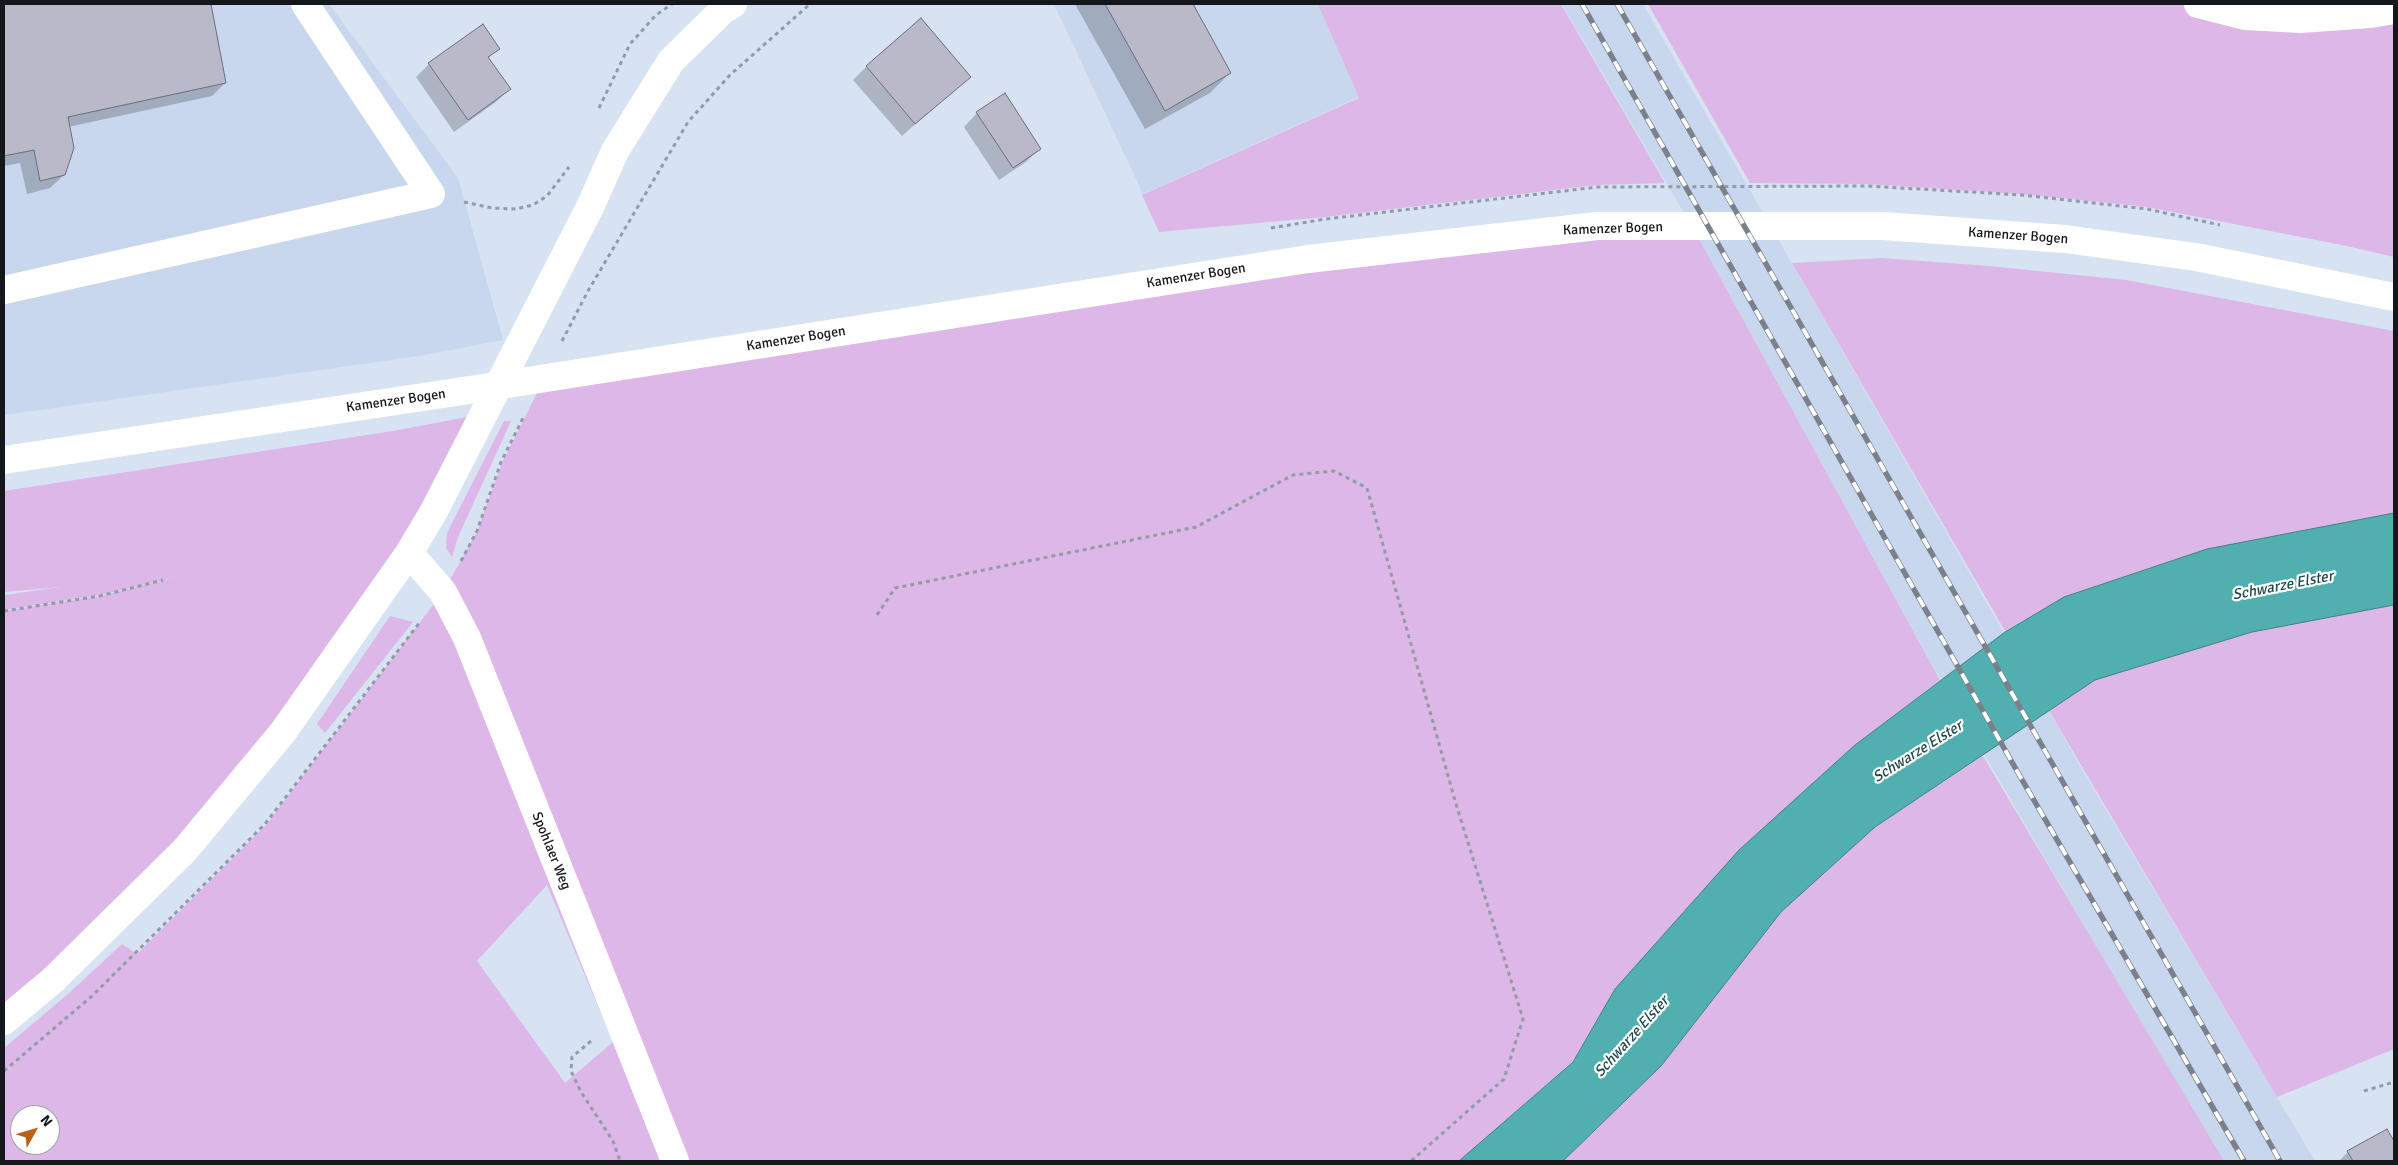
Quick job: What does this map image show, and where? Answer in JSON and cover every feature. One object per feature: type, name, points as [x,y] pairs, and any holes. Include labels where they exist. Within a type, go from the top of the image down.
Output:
[{"type":"main road","points":[[4,290],[431,194],[305,4]]},
{"type":"main road","points":[[2198,4],[2245,16],[2301,19],[2394,10]]},
{"type":"main road","points":[[4,1021],[53,980],[185,850],[283,732],[409,552],[439,502],[586,214],[615,151],[671,61],[724,6]]},
{"type":"main road","name":"Kamenzer Bogen","points":[[4,460],[463,391],[1308,258],[1597,226],[1883,226],[2065,239],[2177,254],[2394,297]]},
{"type":"main road","name":"Spohlaer Weg","points":[[409,552],[443,592],[466,638],[674,1161]]},
{"type":"path","points":[[598,111],[630,44],[656,15],[672,4]]},
{"type":"path","points":[[562,342],[588,291],[688,122],[730,75],[810,4]]},
{"type":"path","points":[[431,194],[492,208],[516,209],[533,205],[547,196],[571,164]]},
{"type":"path","points":[[1598,187],[1867,186]]},
{"type":"path","points":[[443,592],[477,531],[501,462],[527,411]]},
{"type":"path","points":[[877,615],[895,588],[1196,527],[1293,475],[1334,471],[1367,488],[1456,804],[1523,1019],[1504,1079],[1411,1161]]},
{"type":"path","points":[[4,611],[100,596],[163,580]]},
{"type":"path","points":[[617,1018],[572,1057],[571,1072],[581,1092],[613,1141],[620,1161]]},
{"type":"path","points":[[2364,1091],[2394,1082]]},
{"type":"shaded area","points":[[4,4],[329,4],[458,178],[503,340],[419,356],[4,415]]},
{"type":"shaded area","points":[[1054,4],[1318,4],[1359,97],[1143,194]]},
{"type":"shaded area","points":[[1318,4],[1561,4],[1665,183],[1597,185],[1325,217],[1159,232],[1142,195],[1359,98]]},
{"type":"shaded area","points":[[1562,4],[1643,4],[2090,783],[2315,1161],[2221,1161],[1929,659],[1698,237]]},
{"type":"shaded area","points":[[1648,4],[2190,4],[2368,27],[2394,24],[2394,257],[2147,207],[2022,194],[1866,184],[1750,183]]},
{"type":"shaded area","points":[[1597,226],[1698,237],[1940,680],[1855,745],[1739,850],[1615,989],[1573,1061],[1459,1161],[4,1161],[4,1073],[25,1055],[4,1072],[4,1048],[68,994],[122,944],[137,954],[266,825],[443,592],[477,532],[502,463],[540,387]],"holes":[[[547,885],[613,1042],[565,1083],[477,961]]]},
{"type":"shaded area","points":[[1882,258],[1989,266],[2126,280],[2394,331],[2394,513],[2207,549],[2064,597],[2005,631],[1792,263]]},
{"type":"shaded area","points":[[483,414],[283,731],[4,1021],[4,611],[100,596],[183,575],[100,595],[4,610],[4,595],[61,587],[4,592],[4,491],[393,431]]},
{"type":"shaded area","points":[[504,421],[511,421],[458,537],[452,557],[446,548],[447,533]]},
{"type":"shaded area","points":[[2394,605],[2394,1049],[2277,1097],[2048,709],[2095,680],[2252,632]]},
{"type":"shaded area","points":[[390,616],[413,622],[325,733],[317,724]]},
{"type":"shaded area","points":[[1983,756],[2224,1161],[1563,1161],[1661,1066],[1781,912],[1875,827]]},
{"type":"water","name":"Schwarze Elster","points":[[2394,513],[2394,605],[2252,632],[2095,680],[1875,827],[1781,912],[1661,1066],[1563,1161],[1459,1161],[1573,1062],[1615,989],[1739,850],[1855,745],[2005,632],[2064,597],[2207,549]]},
{"type":"building","points":[[4,4],[211,4],[226,83],[68,117],[74,148],[65,175],[40,181],[34,150],[4,156]]},
{"type":"building","points":[[1105,4],[1193,4],[1231,73],[1165,111]]},
{"type":"building","points":[[921,18],[971,77],[915,124],[866,66]]},
{"type":"building","points":[[483,24],[500,49],[488,57],[511,89],[468,120],[428,63]]},
{"type":"building","points":[[1005,93],[1041,149],[1013,168],[976,112]]},
{"type":"building","points":[[2387,1129],[2394,1141],[2394,1161],[2353,1161],[2347,1151]]},
{"type":"railway","points":[[1582,4],[2021,778],[2244,1161]]},
{"type":"railway","points":[[1617,4],[2280,1161]]}]
